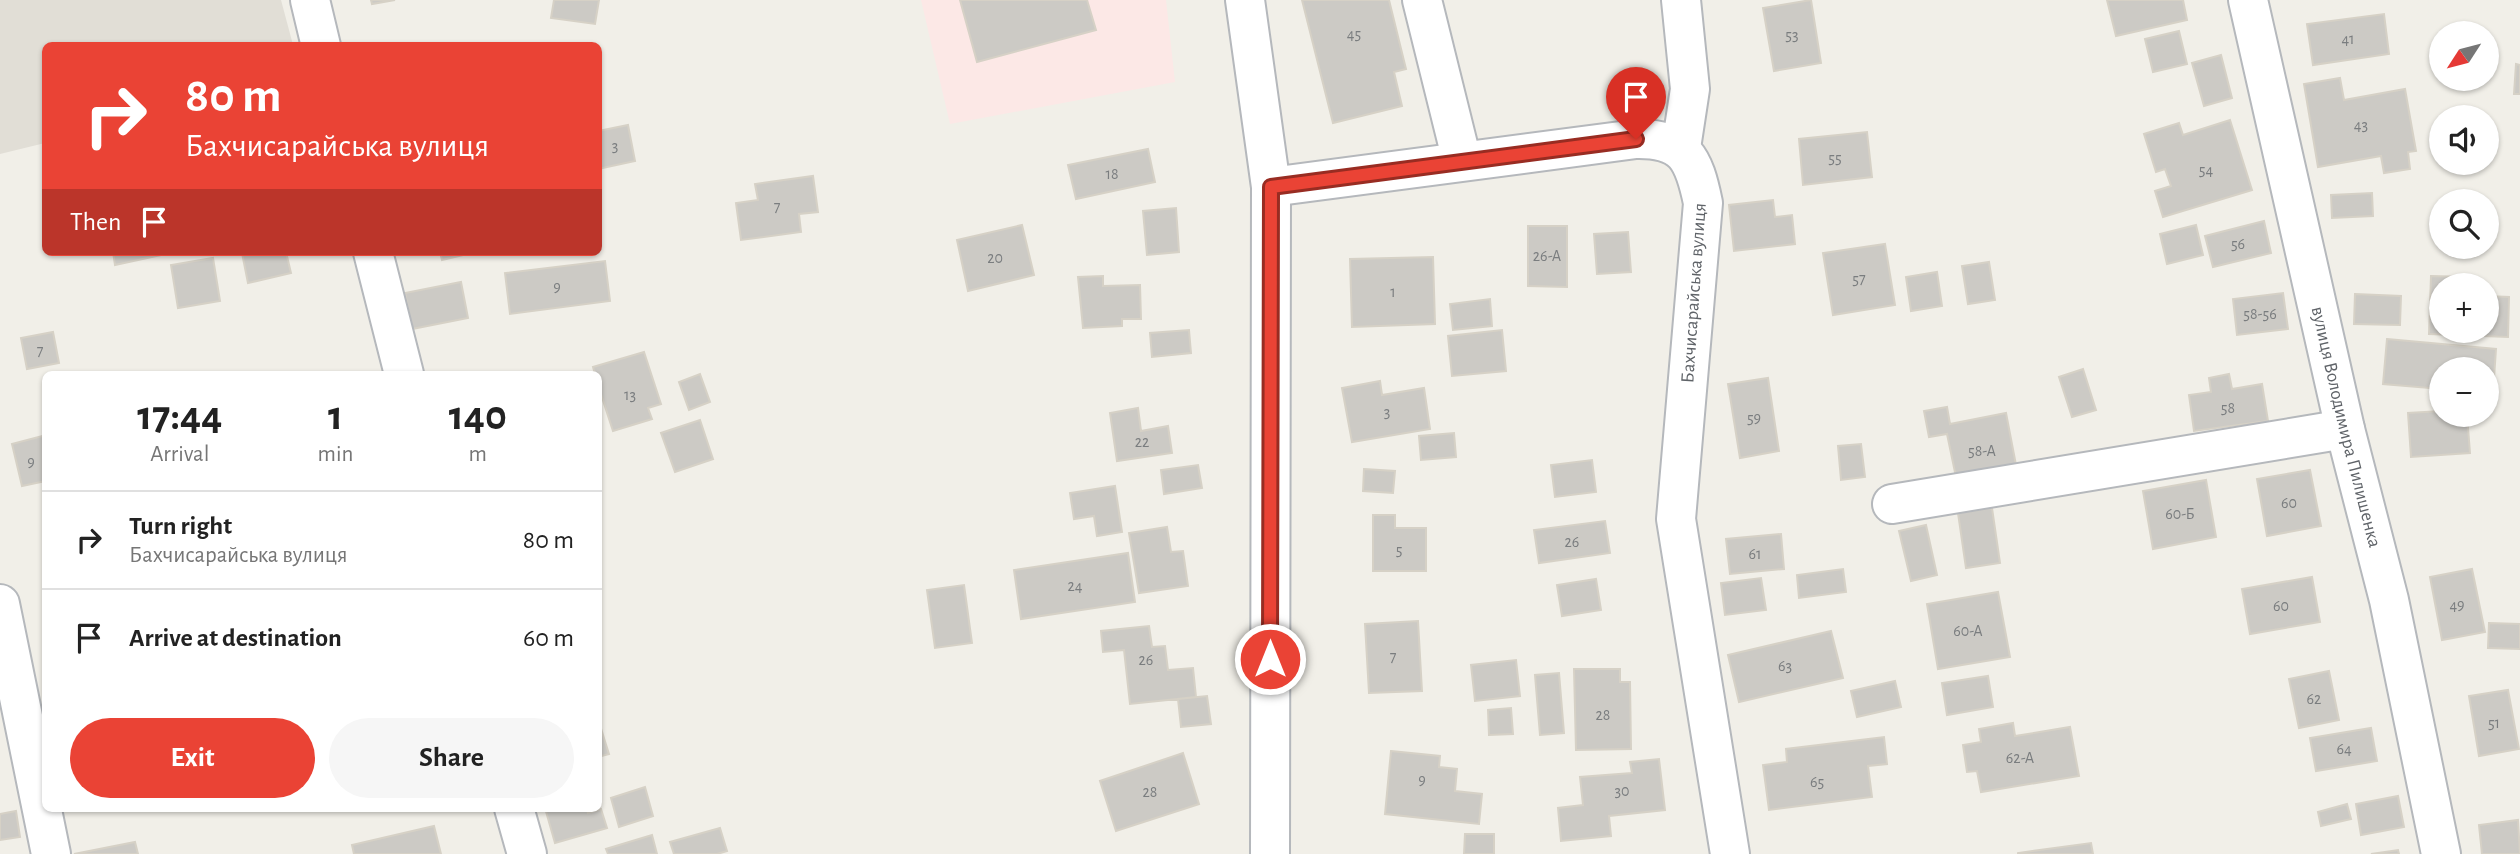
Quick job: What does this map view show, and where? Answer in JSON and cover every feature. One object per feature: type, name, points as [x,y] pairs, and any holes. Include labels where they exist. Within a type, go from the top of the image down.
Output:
[{"type":"street","points":[[310,0],[320,42]]},
{"type":"street","points":[[1245,0],[1271,187],[1270,854]]},
{"type":"street","points":[[1422,0],[1462,161]]},
{"type":"street","points":[[1271,187],[1636,139],[1658,138],[1681,148],[1690,89],[1681,0]]},
{"type":"street","name":"вулиця Володимира Пилишенка","points":[[2248,0],[2345,429],[2389,600],[2441,854]]},
{"type":"street","name":"Бахчисарайська вулиця","points":[[1681,148],[1697,174],[1703,204],[1676,519],[1730,854]]},
{"type":"street","points":[[374,256],[403,371]]},
{"type":"street","points":[[1892,504],[2345,429]]},
{"type":"street","points":[[0,604],[42,810]]},
{"type":"street","points":[[42,812],[51,854]]},
{"type":"street","points":[[514,812],[527,854]]},
{"type":"shaded area","points":[[0,0],[281,0],[292,42],[42,42],[42,144],[0,154]]},
{"type":"shaded area","points":[[921,0],[1166,0],[1175,82],[950,124]]},
{"type":"building","points":[[371,0],[395,0],[372,4]]},
{"type":"building","points":[[554,0],[599,0],[595,24],[551,18]]},
{"type":"building","points":[[960,0],[1087,0],[1096,30],[977,62]]},
{"type":"building","points":[[1302,0],[1389,0],[1406,69],[1394,72],[1402,106],[1333,123]]},
{"type":"building","points":[[1811,0],[1821,63],[1774,71],[1763,8]]},
{"type":"building","points":[[2107,0],[2183,0],[2187,20],[2116,36]]},
{"type":"building","points":[[2384,14],[2389,54],[2313,65],[2307,24]]},
{"type":"building","points":[[2179,31],[2187,64],[2153,72],[2145,39]]},
{"type":"building","points":[[2221,55],[2232,98],[2204,106],[2192,63]]},
{"type":"building","points":[[2516,64],[2520,65],[2520,94],[2514,94]]},
{"type":"building","points":[[2340,78],[2344,100],[2405,89],[2416,151],[2408,152],[2410,169],[2384,173],[2381,156],[2318,167],[2304,84]]},
{"type":"building","points":[[2230,120],[2252,190],[2163,217],[2155,191],[2171,186],[2165,169],[2156,172],[2144,134],[2179,123],[2183,135]]},
{"type":"building","points":[[628,125],[635,161],[602,168],[602,130]]},
{"type":"building","points":[[1867,132],[1872,177],[1803,185],[1799,139]]},
{"type":"building","points":[[1148,149],[1155,182],[1076,199],[1068,165]]},
{"type":"building","points":[[813,176],[818,212],[799,214],[801,232],[741,240],[736,203],[758,200],[755,184]]},
{"type":"building","points":[[2372,193],[2373,216],[2332,218],[2331,195]]},
{"type":"building","points":[[1773,200],[1775,217],[1792,215],[1795,244],[1734,251],[1729,205]]},
{"type":"building","points":[[1176,208],[1179,252],[1147,255],[1143,211]]},
{"type":"building","points":[[2264,221],[2271,253],[2213,267],[2205,236]]},
{"type":"building","points":[[1022,225],[1034,275],[968,291],[957,240]]},
{"type":"building","points":[[2196,225],[2203,255],[2167,264],[2160,234]]},
{"type":"building","points":[[1528,226],[1567,226],[1567,287],[1528,286]]},
{"type":"building","points":[[1628,232],[1631,272],[1597,274],[1594,234]]},
{"type":"building","points":[[1885,244],[1895,305],[1833,315],[1823,253]]},
{"type":"building","points":[[114,256],[157,256],[115,265]]},
{"type":"building","points":[[243,256],[287,256],[291,273],[248,283]]},
{"type":"building","points":[[441,256],[459,256],[442,260]]},
{"type":"building","points":[[1433,257],[1435,324],[1352,327],[1350,259]]},
{"type":"building","points":[[213,258],[220,301],[178,308],[171,265]]},
{"type":"building","points":[[605,261],[610,301],[510,314],[505,273]]},
{"type":"building","points":[[1989,262],[1995,300],[1968,304],[1962,266]]},
{"type":"building","points":[[1937,272],[1942,306],[1911,311],[1906,277]]},
{"type":"building","points":[[1103,276],[1103,286],[1140,285],[1141,319],[1122,319],[1122,326],[1083,328],[1078,277]]},
{"type":"building","points":[[461,282],[468,318],[412,329],[405,293]]},
{"type":"building","points":[[2283,293],[2288,329],[2237,335],[2233,299]]},
{"type":"building","points":[[2355,294],[2401,296],[2400,325],[2354,324]]},
{"type":"building","points":[[2499,297],[2509,297],[2508,337],[2499,337]]},
{"type":"building","points":[[1490,299],[1492,326],[1453,330],[1450,304]]},
{"type":"building","points":[[1189,330],[1191,353],[1152,357],[1150,333]]},
{"type":"building","points":[[1502,330],[1506,371],[1452,376],[1448,336]]},
{"type":"building","points":[[53,332],[59,363],[27,369],[21,338]]},
{"type":"building","points":[[2387,339],[2496,349],[2495,357],[2429,357],[2429,388],[2383,384]]},
{"type":"building","points":[[644,352],[661,404],[648,408],[652,419],[613,431],[602,397],[602,371],[594,371],[593,367]]},
{"type":"building","points":[[2083,369],[2096,410],[2072,417],[2059,377]]},
{"type":"building","points":[[700,374],[710,402],[689,410],[679,382]]},
{"type":"building","points":[[2229,374],[2232,389],[2262,384],[2268,421],[2194,431],[2189,395],[2211,392],[2209,378]]},
{"type":"building","points":[[1768,378],[1779,451],[1740,458],[1728,384]]},
{"type":"building","points":[[1380,381],[1382,395],[1424,388],[1430,429],[1352,442],[1342,388]]},
{"type":"building","points":[[1947,407],[1950,424],[2006,413],[2016,465],[1956,477],[1947,434],[1929,437],[1924,411]]},
{"type":"building","points":[[1138,408],[1141,431],[1168,426],[1172,453],[1117,461],[1110,413]]},
{"type":"building","points":[[2429,412],[2429,427],[2468,427],[2470,453],[2411,457],[2408,413]]},
{"type":"building","points":[[700,420],[713,459],[675,472],[661,433]]},
{"type":"building","points":[[1454,433],[1456,457],[1421,460],[1419,436]]},
{"type":"building","points":[[42,436],[42,482],[22,486],[12,444]]},
{"type":"building","points":[[1861,444],[1865,477],[1841,480],[1838,446]]},
{"type":"building","points":[[1592,460],[1596,492],[1555,497],[1551,465]]},
{"type":"building","points":[[1198,465],[1202,488],[1164,494],[1161,470]]},
{"type":"building","points":[[1364,469],[1395,471],[1393,493],[1363,491]]},
{"type":"building","points":[[2310,470],[2321,526],[2267,536],[2257,479]]},
{"type":"building","points":[[2206,480],[2216,537],[2153,549],[2143,491]]},
{"type":"building","points":[[1115,486],[1122,532],[1097,536],[1094,516],[1074,519],[1070,493]]},
{"type":"building","points":[[1992,508],[2000,563],[1966,568],[1958,513]]},
{"type":"building","points":[[1373,515],[1395,515],[1395,528],[1426,528],[1426,571],[1373,571]]},
{"type":"building","points":[[1605,521],[1610,553],[1539,563],[1534,530]]},
{"type":"building","points":[[1926,525],[1937,575],[1911,581],[1899,531]]},
{"type":"building","points":[[1167,527],[1171,552],[1183,551],[1188,586],[1139,593],[1129,533]]},
{"type":"building","points":[[1781,534],[1784,569],[1730,574],[1726,539]]},
{"type":"building","points":[[1128,553],[1135,602],[1021,619],[1014,570]]},
{"type":"building","points":[[1843,569],[1846,592],[1799,598],[1797,575]]},
{"type":"building","points":[[2472,569],[2485,632],[2442,640],[2430,577]]},
{"type":"building","points":[[2312,577],[2320,622],[2250,634],[2242,589]]},
{"type":"building","points":[[1761,578],[1766,610],[1725,615],[1721,583]]},
{"type":"building","points":[[1596,579],[1601,610],[1562,616],[1557,585]]},
{"type":"building","points":[[964,585],[972,643],[935,648],[927,590]]},
{"type":"building","points":[[1998,592],[2010,657],[1938,669],[1927,604]]},
{"type":"building","points":[[1418,621],[1422,691],[1369,693],[1365,624]]},
{"type":"building","points":[[2489,623],[2520,624],[2520,649],[2488,648]]},
{"type":"building","points":[[1149,626],[1152,647],[1165,646],[1168,670],[1193,668],[1196,697],[1130,704],[1124,650],[1103,652],[1101,631]]},
{"type":"building","points":[[1831,631],[1843,678],[1739,702],[1728,655]]},
{"type":"building","points":[[1516,660],[1520,696],[1475,701],[1471,665]]},
{"type":"building","points":[[1574,669],[1620,669],[1620,682],[1630,682],[1631,749],[1576,750]]},
{"type":"building","points":[[2329,671],[2339,720],[2299,728],[2289,679]]},
{"type":"building","points":[[1559,673],[1564,733],[1540,735],[1535,675]]},
{"type":"building","points":[[1988,676],[1993,707],[1947,715],[1942,683]]},
{"type":"building","points":[[1895,681],[1901,707],[1857,717],[1851,691]]},
{"type":"building","points":[[2508,690],[2519,749],[2479,756],[2469,696]]},
{"type":"building","points":[[1207,696],[1211,724],[1181,727],[1178,699]]},
{"type":"building","points":[[1511,708],[1513,734],[1489,735],[1488,710]]},
{"type":"building","points":[[2013,723],[2015,736],[2070,727],[2079,776],[1981,792],[1977,771],[1967,772],[1963,745],[1981,742],[1979,729]]},
{"type":"building","points":[[2371,728],[2377,761],[2316,771],[2310,738]]},
{"type":"building","points":[[602,732],[609,754],[602,756]]},
{"type":"building","points":[[1884,737],[1887,764],[1868,766],[1872,797],[1769,810],[1763,765],[1787,762],[1786,749]]},
{"type":"building","points":[[1391,751],[1440,756],[1439,767],[1457,769],[1455,791],[1482,794],[1479,824],[1385,814]]},
{"type":"building","points":[[1183,753],[1199,804],[1116,831],[1100,781]]},
{"type":"building","points":[[1659,759],[1665,810],[1609,816],[1611,836],[1561,841],[1558,808],[1583,805],[1580,777],[1632,773],[1630,762]]},
{"type":"building","points":[[645,787],[653,816],[619,827],[611,798]]},
{"type":"building","points":[[2398,796],[2404,827],[2361,835],[2356,804]]},
{"type":"building","points":[[2347,804],[2351,819],[2321,826],[2318,812]]},
{"type":"building","points":[[16,811],[20,837],[0,840],[0,814]]},
{"type":"building","points":[[546,812],[602,812],[607,828],[555,843]]},
{"type":"building","points":[[2518,820],[2520,854],[2482,854],[2479,825]]},
{"type":"building","points":[[434,826],[441,854],[354,854],[352,845]]},
{"type":"building","points":[[720,828],[727,851],[717,854],[674,854],[670,842]]},
{"type":"building","points":[[1465,834],[1494,834],[1494,854],[1464,854]]},
{"type":"building","points":[[652,835],[657,854],[608,854],[606,849]]},
{"type":"building","points":[[135,842],[138,854],[74,854]]},
{"type":"building","points":[[2091,843],[2093,854],[2018,854],[2018,853]]},
{"type":"building","points":[[2398,850],[2399,854],[2371,854]]},
{"type":"route","points":[[1270,659],[1271,187],[1636,139]]}]
